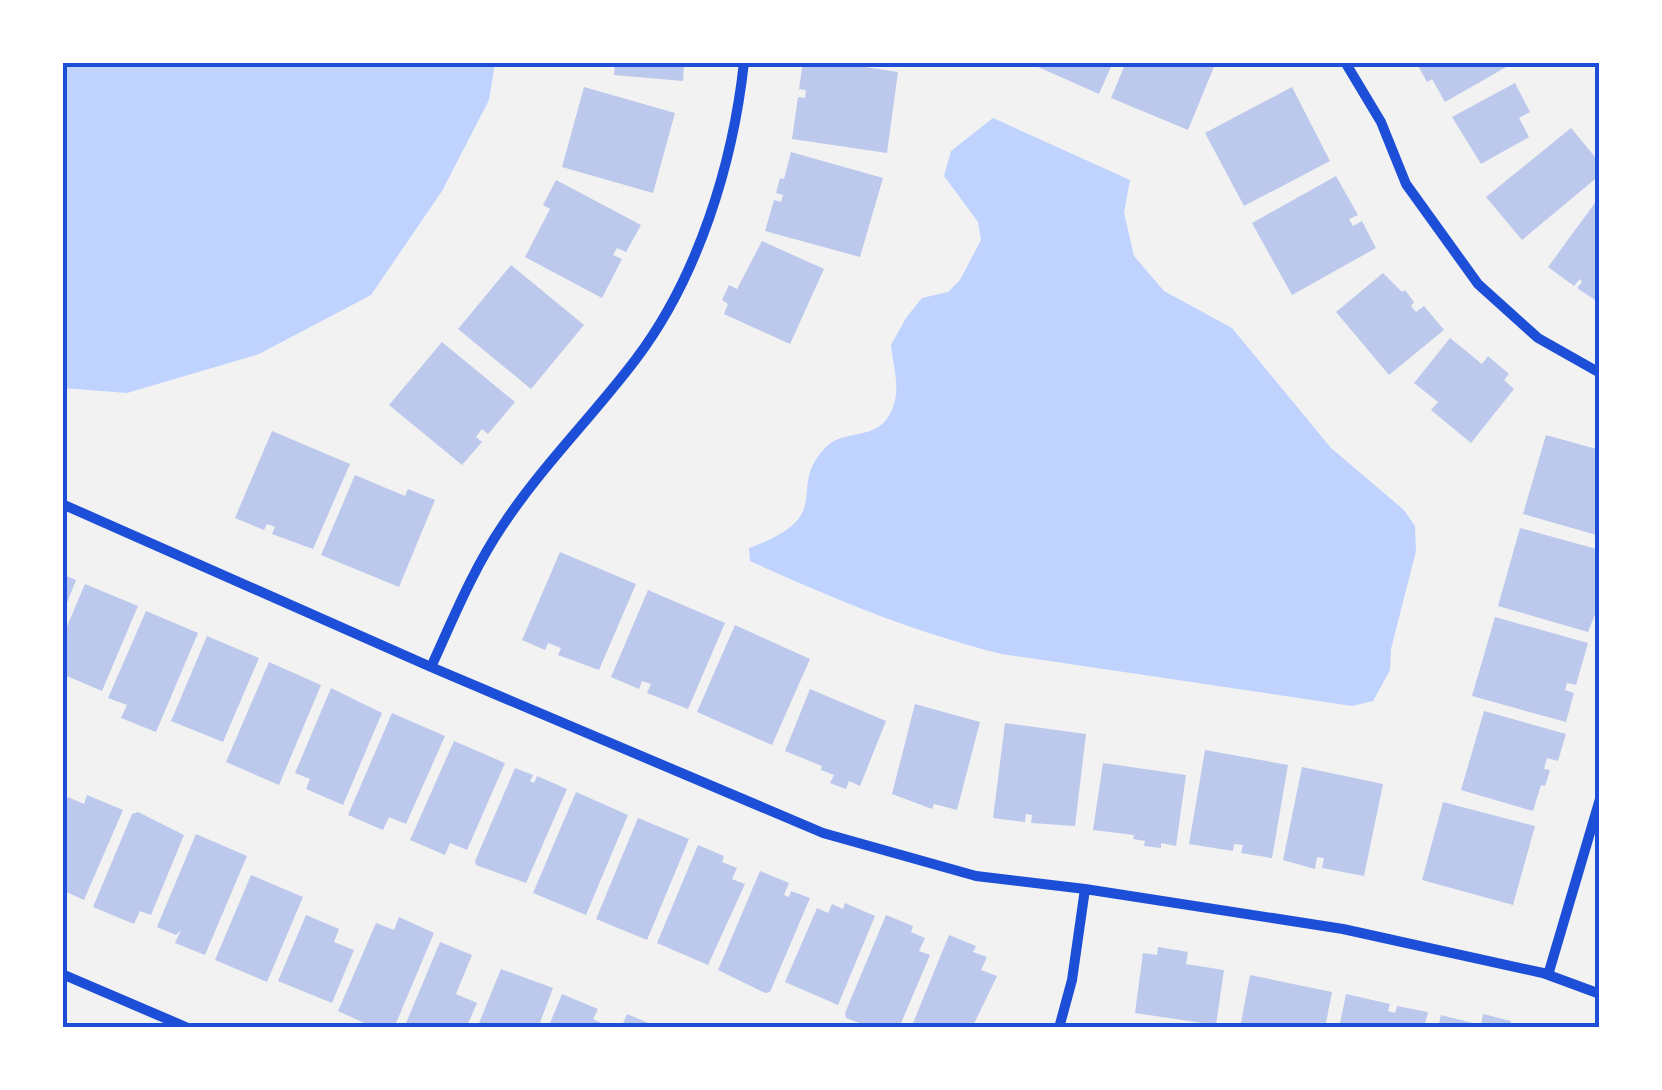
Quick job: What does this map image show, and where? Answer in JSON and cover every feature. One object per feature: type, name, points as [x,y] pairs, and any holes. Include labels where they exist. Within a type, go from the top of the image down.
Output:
[{"type":"street","points":[[431,667],[470,580],[501,527],[542,469],[638,357],[659,324],[711,208],[735,120],[744,62]]},
{"type":"street","points":[[1345,62],[1381,122],[1406,184],[1478,284],[1538,338],[1600,373]]},
{"type":"street","points":[[62,504],[431,667],[824,833],[976,876],[1342,929],[1548,975],[1600,994]]},
{"type":"street","points":[[1548,975],[1600,799]]},
{"type":"street","points":[[1058,1028],[1072,980],[1085,889]]},
{"type":"street","points":[[62,974],[188,1028]]},
{"type":"water","points":[[62,63],[495,63],[489,100],[442,191],[371,295],[259,354],[127,393],[63,388]]},
{"type":"water","points":[[993,118],[1130,180],[1124,213],[1134,256],[1164,291],[1232,328],[1331,448],[1404,510],[1415,526],[1416,551],[1391,649],[1390,670],[1373,701],[1352,706],[1002,654],[874,614],[750,561],[749,548],[777,536],[802,513],[814,462],[826,447],[878,427],[891,412],[896,387],[891,345],[922,298],[948,292],[960,280],[981,240],[978,222],[944,176],[951,151]]},
{"type":"building","points":[[615,62],[684,62],[683,81],[614,75]]},
{"type":"building","points":[[803,62],[832,62],[898,72],[887,153],[792,139],[798,97],[805,98],[806,90],[799,89]]},
{"type":"building","points":[[1027,62],[1113,62],[1099,94]]},
{"type":"building","points":[[1126,62],[1216,62],[1188,130],[1111,98]]},
{"type":"building","points":[[1416,62],[1515,62],[1445,102]]},
{"type":"building","points":[[1515,83],[1530,112],[1519,118],[1529,137],[1481,164],[1452,117]]},
{"type":"building","points":[[584,87],[675,113],[653,193],[562,167]]},
{"type":"building","points":[[1292,87],[1330,161],[1244,206],[1205,133]]},
{"type":"building","points":[[1571,128],[1600,163],[1600,175],[1522,240],[1486,197]]},
{"type":"building","points":[[791,152],[883,178],[860,257],[765,231],[774,200],[781,202],[783,195],[776,193]]},
{"type":"building","points":[[1336,176],[1358,215],[1349,219],[1353,226],[1362,221],[1376,248],[1292,295],[1252,223]]},
{"type":"building","points":[[556,180],[641,225],[626,252],[617,248],[613,255],[622,259],[602,298],[525,257],[550,209],[543,205]]},
{"type":"building","points":[[1600,196],[1600,294],[1595,300],[1577,288],[1580,279],[1574,286],[1548,267]]},
{"type":"building","points":[[762,241],[824,269],[790,344],[724,314],[728,304],[722,300],[729,285],[737,289]]},
{"type":"building","points":[[511,265],[584,325],[531,389],[458,329]]},
{"type":"building","points":[[1383,273],[1402,292],[1405,290],[1416,312],[1424,306],[1444,330],[1389,375],[1336,312]]},
{"type":"building","points":[[1450,338],[1482,364],[1488,356],[1509,374],[1504,380],[1514,389],[1471,443],[1431,410],[1438,402],[1414,383]]},
{"type":"building","points":[[442,342],[515,402],[488,434],[482,429],[476,437],[482,442],[462,465],[389,405]]},
{"type":"building","points":[[272,431],[350,464],[313,549],[272,534],[275,527],[267,524],[264,530],[235,518]]},
{"type":"building","points":[[1546,435],[1600,450],[1600,536],[1523,514]]},
{"type":"building","points":[[355,475],[405,496],[408,489],[435,500],[399,587],[321,555]]},
{"type":"building","points":[[1520,528],[1600,550],[1600,583],[1595,589],[1600,590],[1600,602],[1588,632],[1498,606]]},
{"type":"building","points":[[560,552],[636,584],[599,670],[558,655],[561,648],[548,643],[545,650],[522,640]]},
{"type":"building","points":[[62,574],[76,580],[63,613],[62,613]]},
{"type":"building","points":[[85,584],[138,606],[102,691],[62,674],[62,638]]},
{"type":"building","points":[[648,590],[725,623],[688,709],[647,693],[651,684],[642,681],[639,689],[611,677]]},
{"type":"building","points":[[146,611],[198,633],[156,732],[121,718],[127,705],[108,698]]},
{"type":"building","points":[[1495,617],[1588,643],[1576,685],[1567,683],[1565,690],[1574,693],[1566,722],[1472,696]]},
{"type":"building","points":[[735,625],[810,659],[772,745],[697,712]]},
{"type":"building","points":[[207,636],[259,658],[223,742],[171,721]]},
{"type":"building","points":[[269,662],[321,685],[279,785],[226,762]]},
{"type":"building","points":[[331,688],[382,713],[343,805],[306,789],[310,779],[295,773]]},
{"type":"building","points":[[810,689],[886,721],[860,786],[849,781],[846,789],[830,783],[834,775],[821,770],[822,766],[785,751]]},
{"type":"building","points":[[915,704],[980,722],[957,810],[934,804],[932,809],[892,794]]},
{"type":"building","points":[[1484,711],[1566,734],[1558,761],[1547,758],[1544,769],[1550,770],[1533,811],[1461,790]]},
{"type":"building","points":[[392,713],[445,736],[406,824],[389,817],[383,830],[348,815]]},
{"type":"building","points":[[1005,723],[1086,734],[1075,826],[1031,823],[1032,815],[1026,814],[1025,822],[993,818]]},
{"type":"building","points":[[454,741],[505,763],[467,850],[450,843],[445,855],[410,840]]},
{"type":"building","points":[[1205,750],[1288,765],[1272,858],[1241,853],[1243,845],[1234,844],[1233,851],[1189,844]]},
{"type":"building","points":[[1103,763],[1186,775],[1176,846],[1144,846],[1145,841],[1133,839],[1134,835],[1093,830]]},
{"type":"building","points":[[1302,767],[1383,784],[1364,876],[1322,868],[1324,858],[1317,857],[1315,869],[1283,860]]},
{"type":"building","points":[[515,768],[533,775],[530,781],[534,783],[537,776],[567,789],[526,883],[476,865],[475,861]]},
{"type":"building","points":[[576,792],[628,815],[586,915],[533,893]]},
{"type":"building","points":[[87,795],[123,810],[84,900],[62,890],[62,808],[68,797],[84,804]]},
{"type":"building","points":[[1443,802],[1535,826],[1513,905],[1422,880]]},
{"type":"building","points":[[138,812],[184,835],[151,915],[140,911],[134,924],[93,907],[132,814]]},
{"type":"building","points":[[638,818],[689,839],[647,940],[596,919]]},
{"type":"building","points":[[196,834],[247,856],[205,955],[175,943],[181,930],[176,935],[157,927]]},
{"type":"building","points":[[698,845],[724,856],[722,862],[737,868],[732,879],[745,884],[708,965],[657,943]]},
{"type":"building","points":[[760,871],[789,883],[784,895],[789,897],[791,891],[810,898],[770,992],[765,993],[718,970]]},
{"type":"building","points":[[251,875],[303,897],[267,982],[215,960]]},
{"type":"building","points":[[845,903],[875,916],[838,1005],[785,982],[817,908],[828,913],[832,904],[843,909]]},
{"type":"building","points":[[306,915],[339,929],[334,942],[354,950],[332,1003],[278,981]]},
{"type":"building","points":[[886,915],[913,926],[911,932],[925,938],[919,951],[930,955],[899,1028],[862,1024],[846,1018],[845,1013]]},
{"type":"building","points":[[399,917],[434,933],[394,1028],[375,1028],[338,1011],[376,923],[394,930]]},
{"type":"building","points":[[949,935],[976,946],[973,952],[987,957],[981,970],[997,976],[972,1028],[911,1028]]},
{"type":"building","points":[[440,942],[472,955],[456,994],[477,1003],[466,1028],[404,1028]]},
{"type":"building","points":[[1158,947],[1188,952],[1186,964],[1224,970],[1216,1025],[1135,1013],[1143,953],[1157,955]]},
{"type":"building","points":[[501,969],[553,988],[538,1028],[477,1028]]},
{"type":"building","points":[[1250,975],[1332,992],[1325,1028],[1240,1028]]},
{"type":"building","points":[[562,994],[598,1009],[593,1019],[612,1028],[548,1028]]},
{"type":"building","points":[[1346,994],[1390,1004],[1388,1011],[1395,1013],[1397,1006],[1428,1012],[1424,1028],[1339,1028]]},
{"type":"building","points":[[627,1014],[658,1027],[658,1028],[621,1028]]},
{"type":"building","points":[[1483,1014],[1511,1021],[1509,1028],[1438,1028],[1441,1015],[1481,1025]]}]
